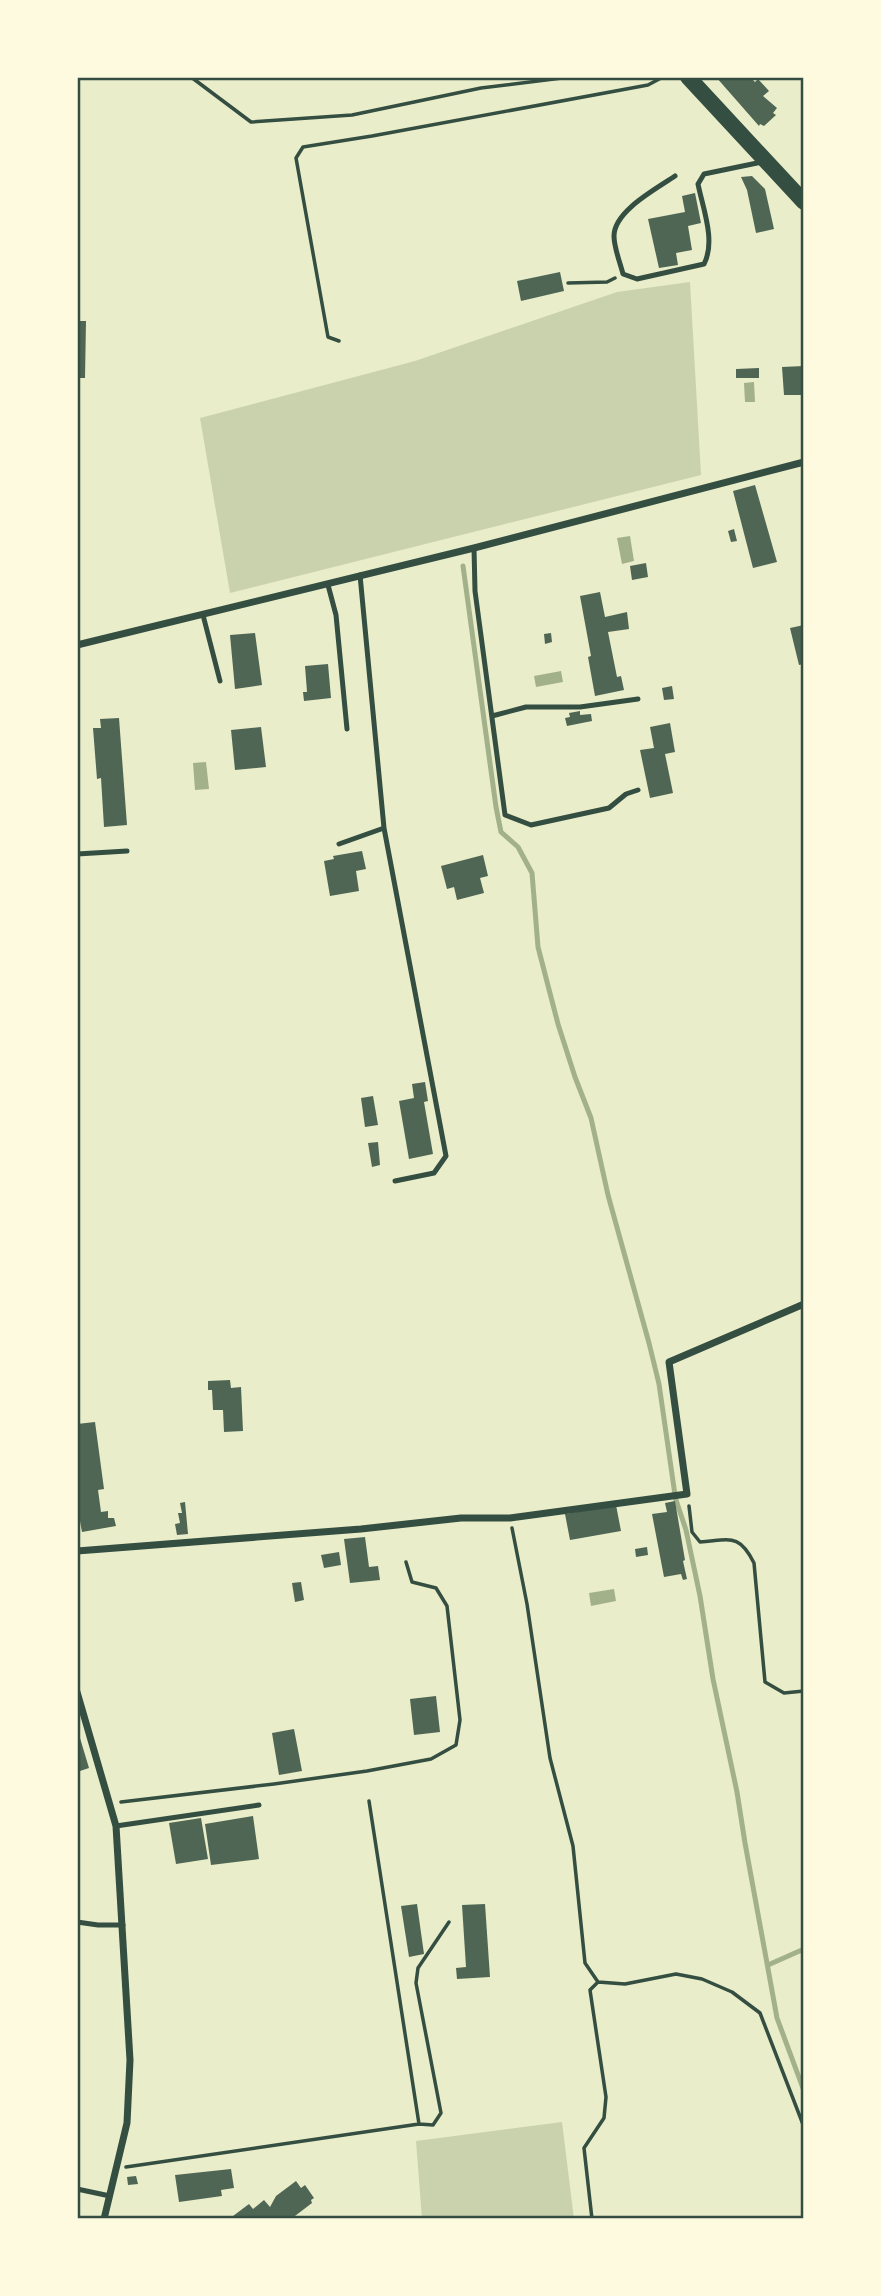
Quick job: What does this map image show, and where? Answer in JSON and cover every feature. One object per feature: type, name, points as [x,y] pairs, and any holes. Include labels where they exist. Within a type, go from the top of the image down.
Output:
[{"type":"main road","points":[[688,77],[765,162],[801,193]]},
{"type":"street","points":[[77,645],[328,585],[804,462]]},
{"type":"street","points":[[77,1551],[361,1529],[461,1518],[510,1517],[687,1494],[669,1362],[804,1304]]},
{"type":"street","points":[[77,1692],[116,1826],[130,2060],[127,2123],[104,2219]]},
{"type":"lane","points":[[675,176],[635,203],[617,224],[614,237],[623,274],[637,279],[704,264],[709,255],[709,242],[698,184],[704,174],[765,162]]},
{"type":"lane","points":[[474,548],[475,591],[505,815],[531,825],[609,808],[626,794],[638,790]]},
{"type":"lane","points":[[360,575],[384,828],[446,1156],[434,1173],[396,1181]]},
{"type":"lane","points":[[328,585],[336,615],[347,729]]},
{"type":"lane","points":[[203,615],[220,681]]},
{"type":"lane","points":[[492,716],[526,707],[580,707],[638,699]]},
{"type":"lane","points":[[339,845],[384,828]]},
{"type":"lane","points":[[77,854],[127,851]]},
{"type":"lane","points":[[116,1826],[259,1805]]},
{"type":"lane","points":[[77,1922],[123,1925]]},
{"type":"lane","points":[[77,2189],[110,2196]]},
{"type":"path","points":[[191,77],[251,122],[352,115],[481,88],[570,77]]},
{"type":"path","points":[[339,341],[328,337],[296,158],[303,147],[648,85],[663,77]]},
{"type":"path","points":[[568,283],[607,282],[623,274]]},
{"type":"path","points":[[687,1494],[692,1532],[700,1542],[733,1539],[746,1546],[754,1563],[765,1682],[784,1693],[804,1690]]},
{"type":"path","points":[[510,1517],[527,1604],[550,1758],[573,1846],[584,1963],[598,1982]]},
{"type":"path","points":[[108,1801],[139,1801],[367,1771],[431,1759],[456,1745],[460,1720],[447,1606],[436,1588],[412,1583],[406,1562]]},
{"type":"path","points":[[369,1801],[419,2124]]},
{"type":"path","points":[[117,2168],[419,2124],[433,2125],[441,2113],[416,1983],[418,1968],[449,1922]]},
{"type":"path","points":[[593,2219],[584,2148],[604,2118],[606,2097],[590,1990],[598,1982],[625,1984],[677,1974],[702,1979],[732,1992],[760,2013],[804,2127]]},
{"type":"shaded area","points":[[690,282],[701,475],[230,593],[200,418],[415,361],[617,292]]},
{"type":"shaded area","points":[[754,382],[755,402],[745,402],[744,383]]},
{"type":"shaded area","points":[[630,536],[634,561],[622,564],[617,538]]},
{"type":"shaded area","points":[[561,671],[563,682],[536,687],[534,676]]},
{"type":"shaded area","points":[[206,762],[209,789],[195,790],[193,763]]},
{"type":"shaded area","points":[[614,1589],[616,1601],[591,1606],[589,1593]]},
{"type":"shaded area","points":[[562,2122],[574,2219],[422,2219],[416,2141]]},
{"type":"building","points":[[716,77],[750,77],[755,82],[758,79],[769,91],[763,96],[777,108],[773,113],[776,115],[764,126],[759,126]]},
{"type":"building","points":[[752,176],[765,189],[774,229],[756,233],[747,190],[741,177]]},
{"type":"building","points":[[695,193],[701,223],[688,226],[692,250],[676,253],[678,265],[659,268],[648,219],[685,212],[682,196]]},
{"type":"building","points":[[560,272],[564,291],[521,301],[517,281]]},
{"type":"building","points":[[77,321],[86,321],[85,378],[77,378]]},
{"type":"building","points":[[804,366],[804,395],[784,395],[782,367]]},
{"type":"building","points":[[759,368],[759,378],[736,378],[736,369]]},
{"type":"building","points":[[755,485],[777,562],[753,568],[733,491]]},
{"type":"building","points":[[734,529],[737,541],[731,542],[728,531]]},
{"type":"building","points":[[646,563],[648,577],[632,580],[630,566]]},
{"type":"building","points":[[600,592],[605,617],[627,612],[629,629],[608,632],[617,677],[621,676],[624,690],[595,696],[580,596]]},
{"type":"building","points":[[804,625],[804,664],[799,665],[790,628]]},
{"type":"building","points":[[255,633],[262,685],[235,689],[230,635]]},
{"type":"building","points":[[551,633],[552,642],[545,644],[544,634]]},
{"type":"building","points":[[328,664],[331,698],[304,701],[303,692],[307,692],[305,666]]},
{"type":"building","points":[[672,686],[674,699],[664,700],[662,688]]},
{"type":"building","points":[[580,711],[580,715],[591,714],[592,721],[567,726],[565,718],[570,717],[569,713]]},
{"type":"building","points":[[119,718],[127,825],[104,827],[101,778],[97,779],[93,728],[101,728],[100,719]]},
{"type":"building","points":[[670,723],[675,752],[665,754],[673,793],[650,798],[640,750],[654,748],[650,727]]},
{"type":"building","points":[[261,727],[266,767],[235,770],[231,730]]},
{"type":"building","points":[[362,851],[366,869],[356,871],[359,891],[330,896],[324,861],[334,859],[333,856]]},
{"type":"building","points":[[483,855],[488,876],[480,878],[484,893],[457,900],[454,887],[447,889],[441,866]]},
{"type":"building","points":[[425,1082],[428,1101],[424,1102],[433,1154],[409,1159],[399,1101],[414,1098],[412,1084]]},
{"type":"building","points":[[373,1096],[378,1125],[365,1127],[361,1098]]},
{"type":"building","points":[[378,1142],[380,1165],[372,1167],[368,1143]]},
{"type":"building","points":[[230,1380],[231,1388],[241,1387],[243,1431],[224,1432],[223,1410],[213,1410],[212,1390],[208,1390],[208,1381]]},
{"type":"building","points":[[95,1422],[104,1489],[98,1490],[101,1512],[108,1511],[108,1518],[114,1518],[116,1526],[82,1532],[80,1521],[77,1520],[77,1424]]},
{"type":"building","points":[[675,1501],[687,1579],[683,1580],[681,1574],[664,1577],[652,1514],[667,1512],[665,1503]]},
{"type":"building","points":[[185,1502],[188,1534],[177,1535],[175,1524],[180,1523],[180,1503]]},
{"type":"building","points":[[616,1505],[621,1531],[570,1540],[565,1514]]},
{"type":"building","points":[[365,1537],[369,1567],[378,1566],[380,1580],[350,1583],[344,1539]]},
{"type":"building","points":[[647,1547],[648,1555],[636,1557],[635,1549]]},
{"type":"building","points":[[339,1552],[341,1565],[324,1568],[321,1555]]},
{"type":"building","points":[[301,1582],[304,1600],[295,1602],[292,1583]]},
{"type":"building","points":[[436,1696],[440,1732],[414,1735],[410,1699]]},
{"type":"building","points":[[77,1728],[89,1768],[77,1772]]},
{"type":"building","points":[[294,1729],[302,1771],[279,1775],[272,1733]]},
{"type":"building","points":[[253,1816],[259,1859],[211,1865],[205,1824]]},
{"type":"building","points":[[201,1818],[208,1859],[176,1864],[169,1823]]},
{"type":"building","points":[[417,1904],[424,1954],[409,1957],[401,1906]]},
{"type":"building","points":[[485,1904],[490,1977],[457,1979],[456,1968],[466,1967],[462,1905]]},
{"type":"building","points":[[231,2169],[234,2188],[221,2190],[222,2196],[179,2202],[175,2175]]},
{"type":"building","points":[[136,2176],[138,2184],[128,2185],[127,2177]]},
{"type":"building","points":[[296,2181],[301,2188],[305,2185],[314,2198],[312,2203],[291,2219],[229,2219],[249,2204],[253,2209],[264,2200],[270,2207],[276,2196]]},
{"type":"waterway","points":[[463,566],[501,832],[518,847],[532,873],[538,947],[558,1024],[591,1118],[608,1195],[649,1343],[659,1384],[675,1495]]},
{"type":"waterway","points":[[675,1497],[686,1530],[700,1596],[713,1679],[737,1792],[777,2018],[804,2091]]},
{"type":"waterway","points":[[768,1965],[804,1949]]}]
